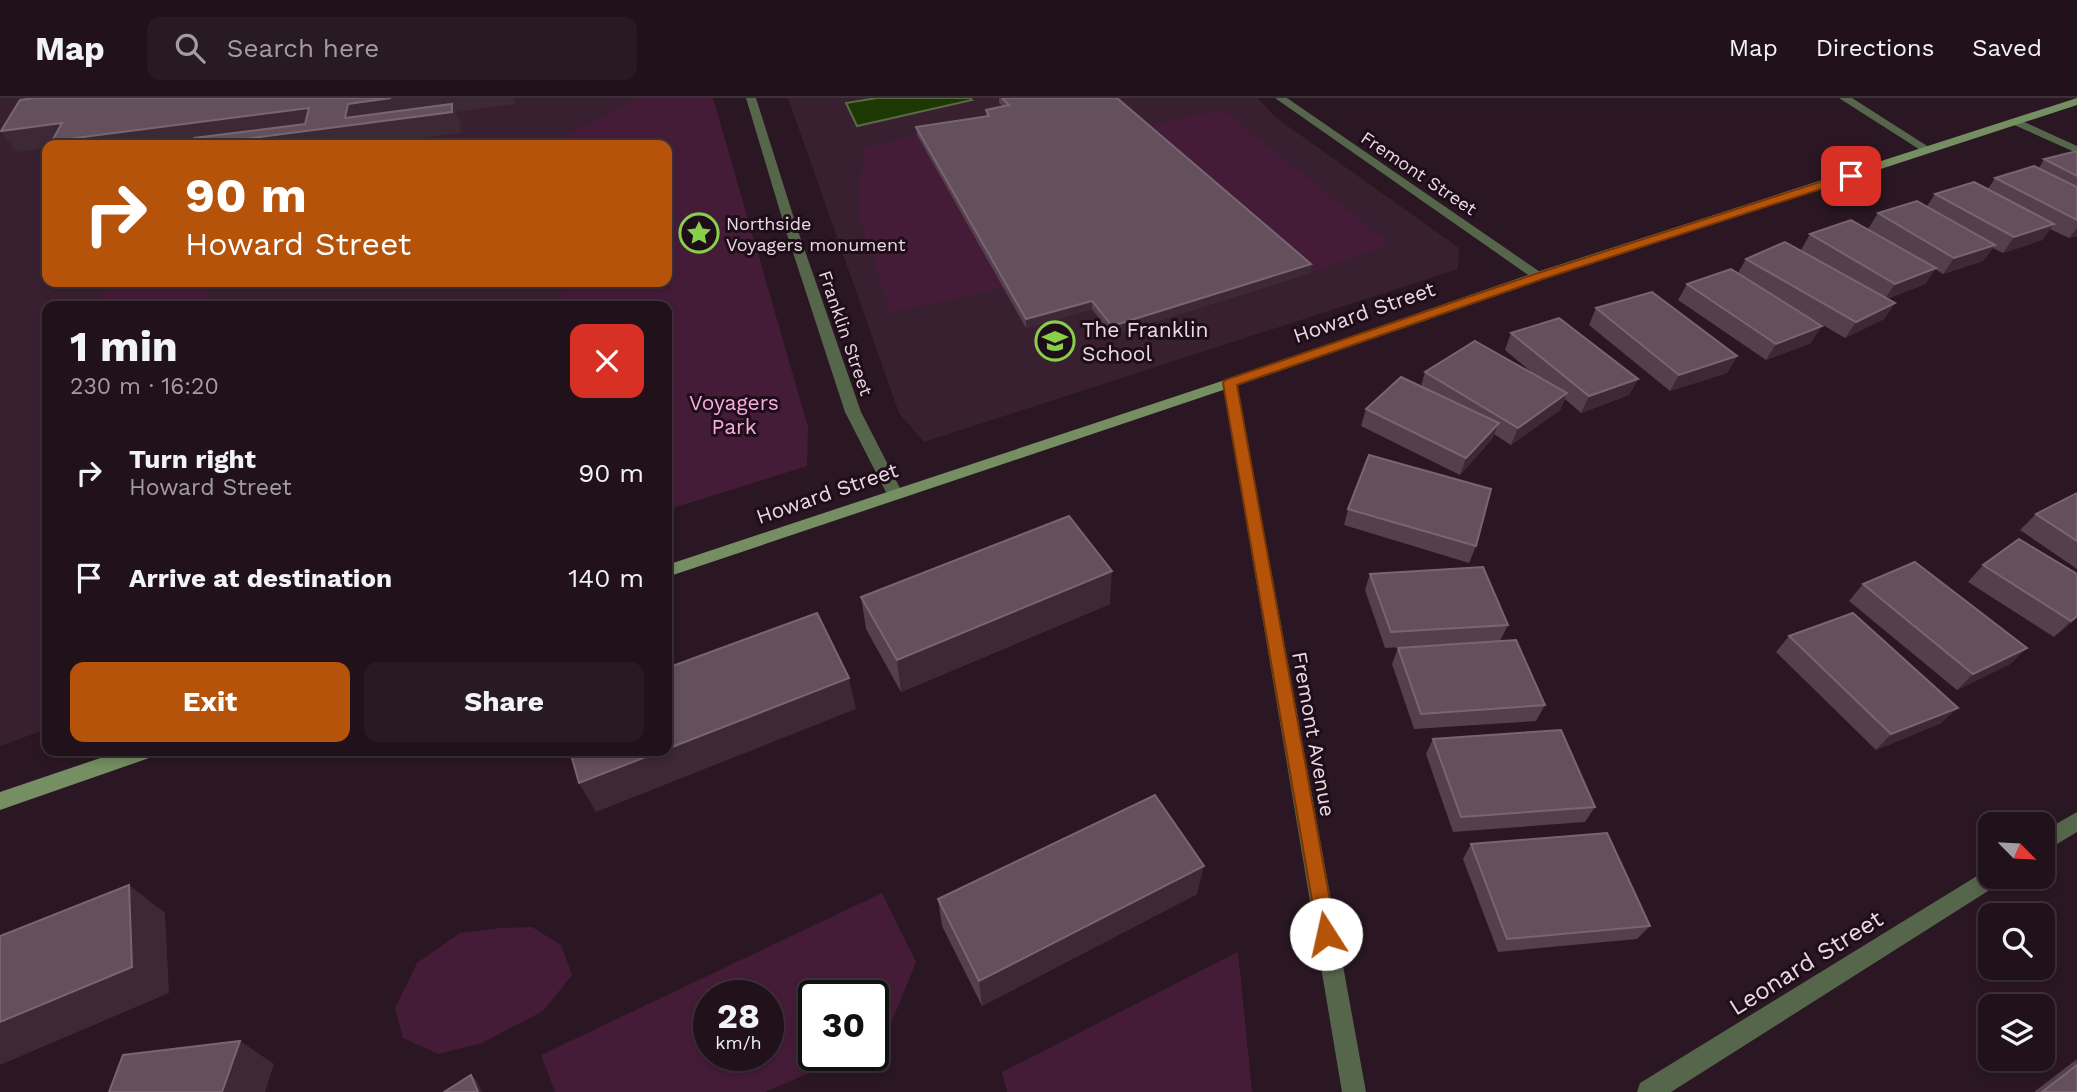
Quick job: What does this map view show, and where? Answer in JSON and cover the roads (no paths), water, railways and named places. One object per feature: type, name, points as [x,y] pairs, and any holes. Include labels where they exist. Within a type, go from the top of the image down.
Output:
[{"type":"street","name":"Franklin Street","points":[[751,98],[791,228],[853,412],[895,494]]},
{"type":"street","name":"Fremont Street","points":[[1280,98],[1539,276]]},
{"type":"street","points":[[1844,98],[1929,151]]},
{"type":"street","name":"Howard Street","points":[[672,569],[1230,383],[1539,276],[2077,101]]},
{"type":"street","points":[[2016,122],[2077,150]]},
{"type":"street","name":"Fremont Avenue","points":[[1230,383],[1354,1092]]},
{"type":"street","points":[[0,801],[130,756]]},
{"type":"street","points":[[2055,835],[2077,821]]},
{"type":"street","name":"Leonard Street","points":[[1649,1092],[1978,885]]},
{"type":"place","name":"Northside Voyagers monument","points":[[699,233]]},
{"type":"place","name":"The Franklin School","points":[[1055,341]]},
{"type":"park label","name":"Voyagers Park","points":[[734,414]]}]
